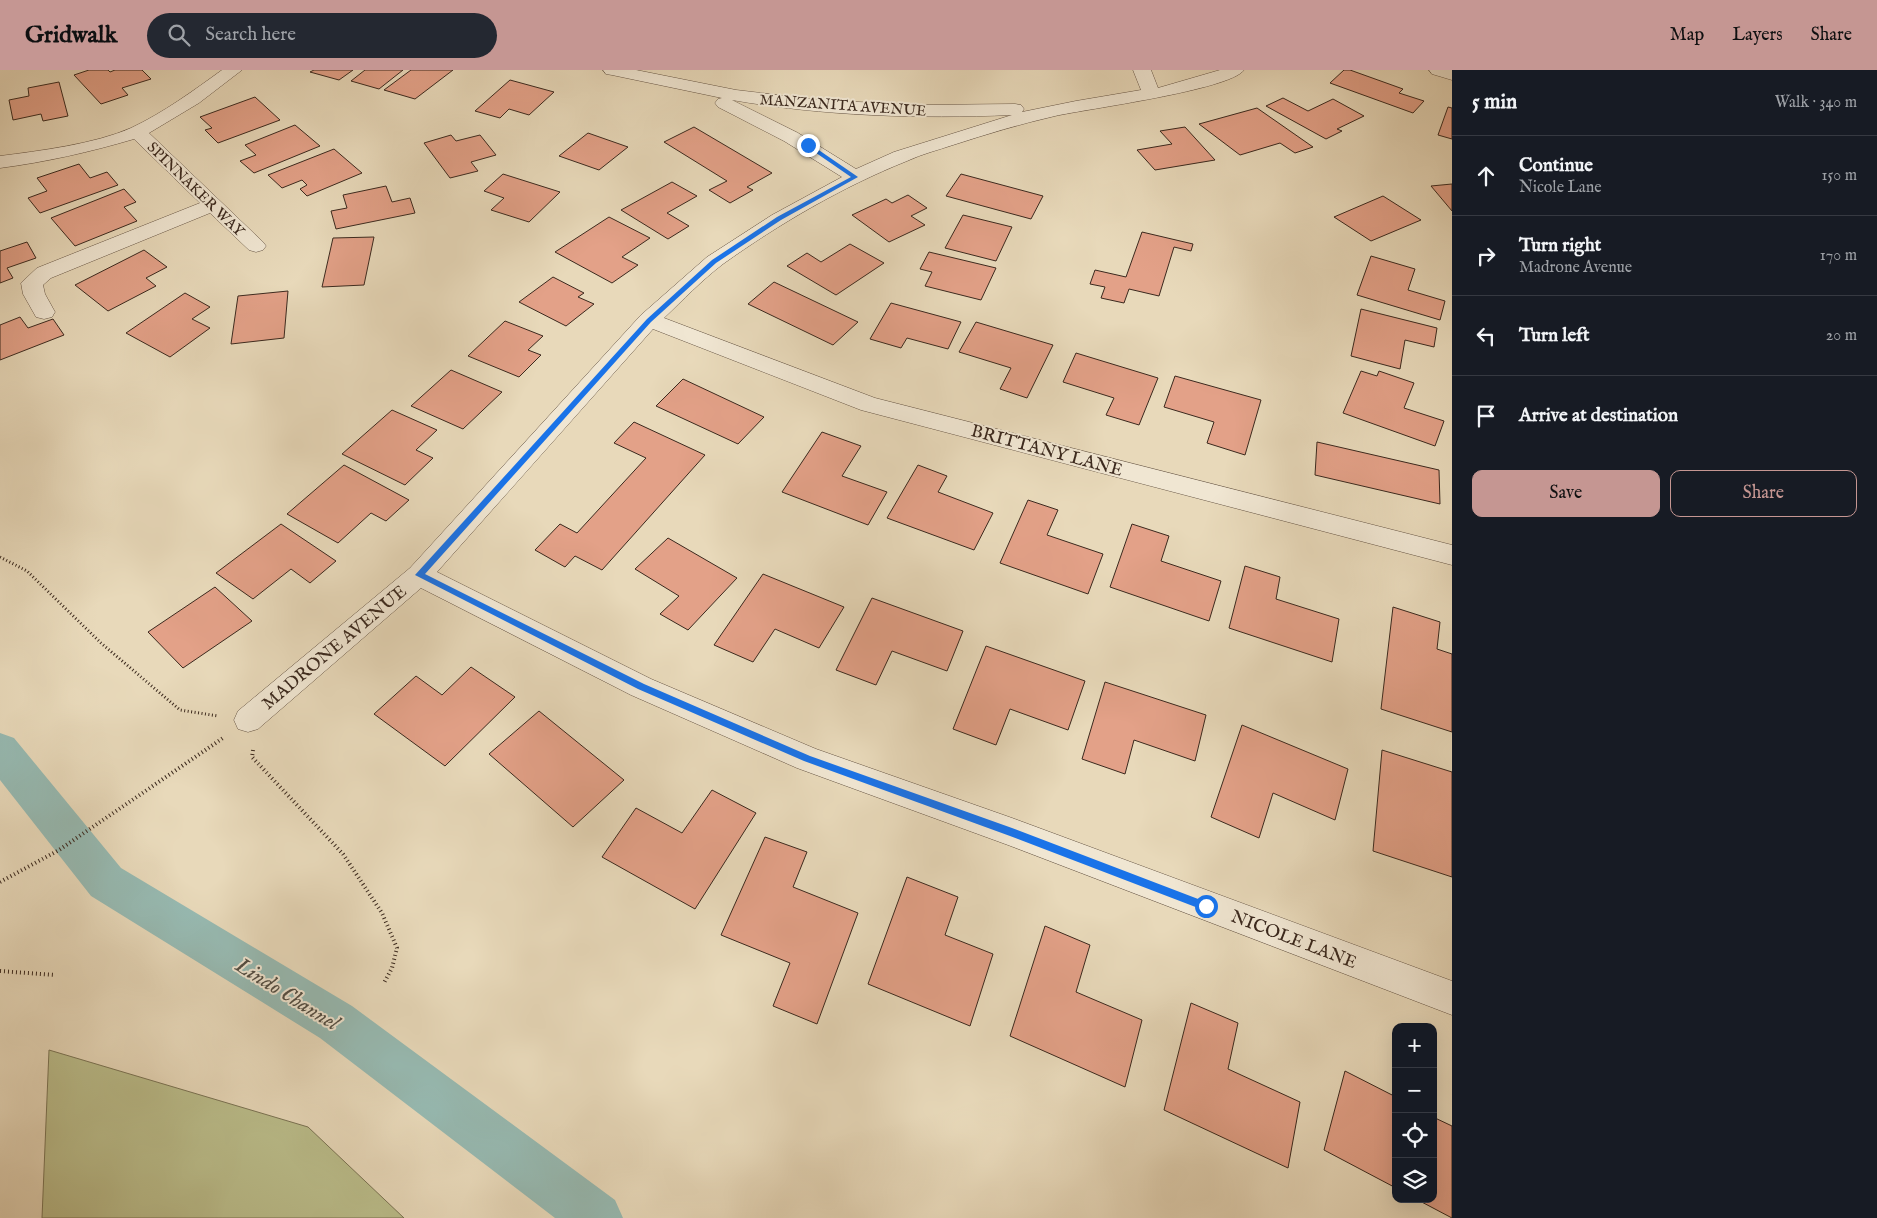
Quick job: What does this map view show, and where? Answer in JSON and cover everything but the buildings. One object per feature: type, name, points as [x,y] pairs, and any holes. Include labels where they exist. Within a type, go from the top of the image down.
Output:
[{"type":"street","points":[[0,162],[38,157],[91,146],[137,132],[193,98],[233,70]]},
{"type":"street","name":"MANZANITA AVENUE","points":[[612,70],[753,98],[827,107],[894,111],[987,110],[1076,106]]},
{"type":"street","points":[[1142,70],[1150,94]]},
{"type":"street","name":"MADRONE AVENUE","points":[[248,720],[419,575],[649,320],[714,261],[779,219],[855,177],[901,156],[1012,120],[1076,106],[1150,94],[1219,77],[1235,70]]},
{"type":"street","points":[[1438,70],[1452,74]]},
{"type":"street","points":[[665,81],[762,120],[808,145],[855,177]]},
{"type":"street","name":"SPINNAKER WAY","points":[[137,132],[256,246]]},
{"type":"street","points":[[44,312],[34,294],[32,283],[44,273],[213,205]]},
{"type":"street","name":"BRITTANY LANE","points":[[649,320],[869,404],[1452,554]]},
{"type":"street","name":"NICOLE LANE","points":[[419,575],[641,687],[807,759],[1012,832],[1452,998]]},
{"type":"path","points":[[0,557],[27,571],[101,643],[180,710],[248,720],[255,738],[252,757],[343,854],[382,913],[397,948],[392,968],[384,983]]},
{"type":"path","points":[[0,882],[59,850],[197,757]]},
{"type":"path","points":[[0,971],[6,970],[55,976]]},
{"type":"green space","points":[[49,1050],[308,1127],[404,1218],[42,1218]]},
{"type":"waterway","name":"Lindo Channel","points":[[0,750],[106,882],[336,1022],[597,1218]]},
{"type":"route","points":[[808,145],[855,177],[779,219],[714,261],[649,320],[419,575],[641,687],[807,759],[1012,832],[1206,906]]}]
